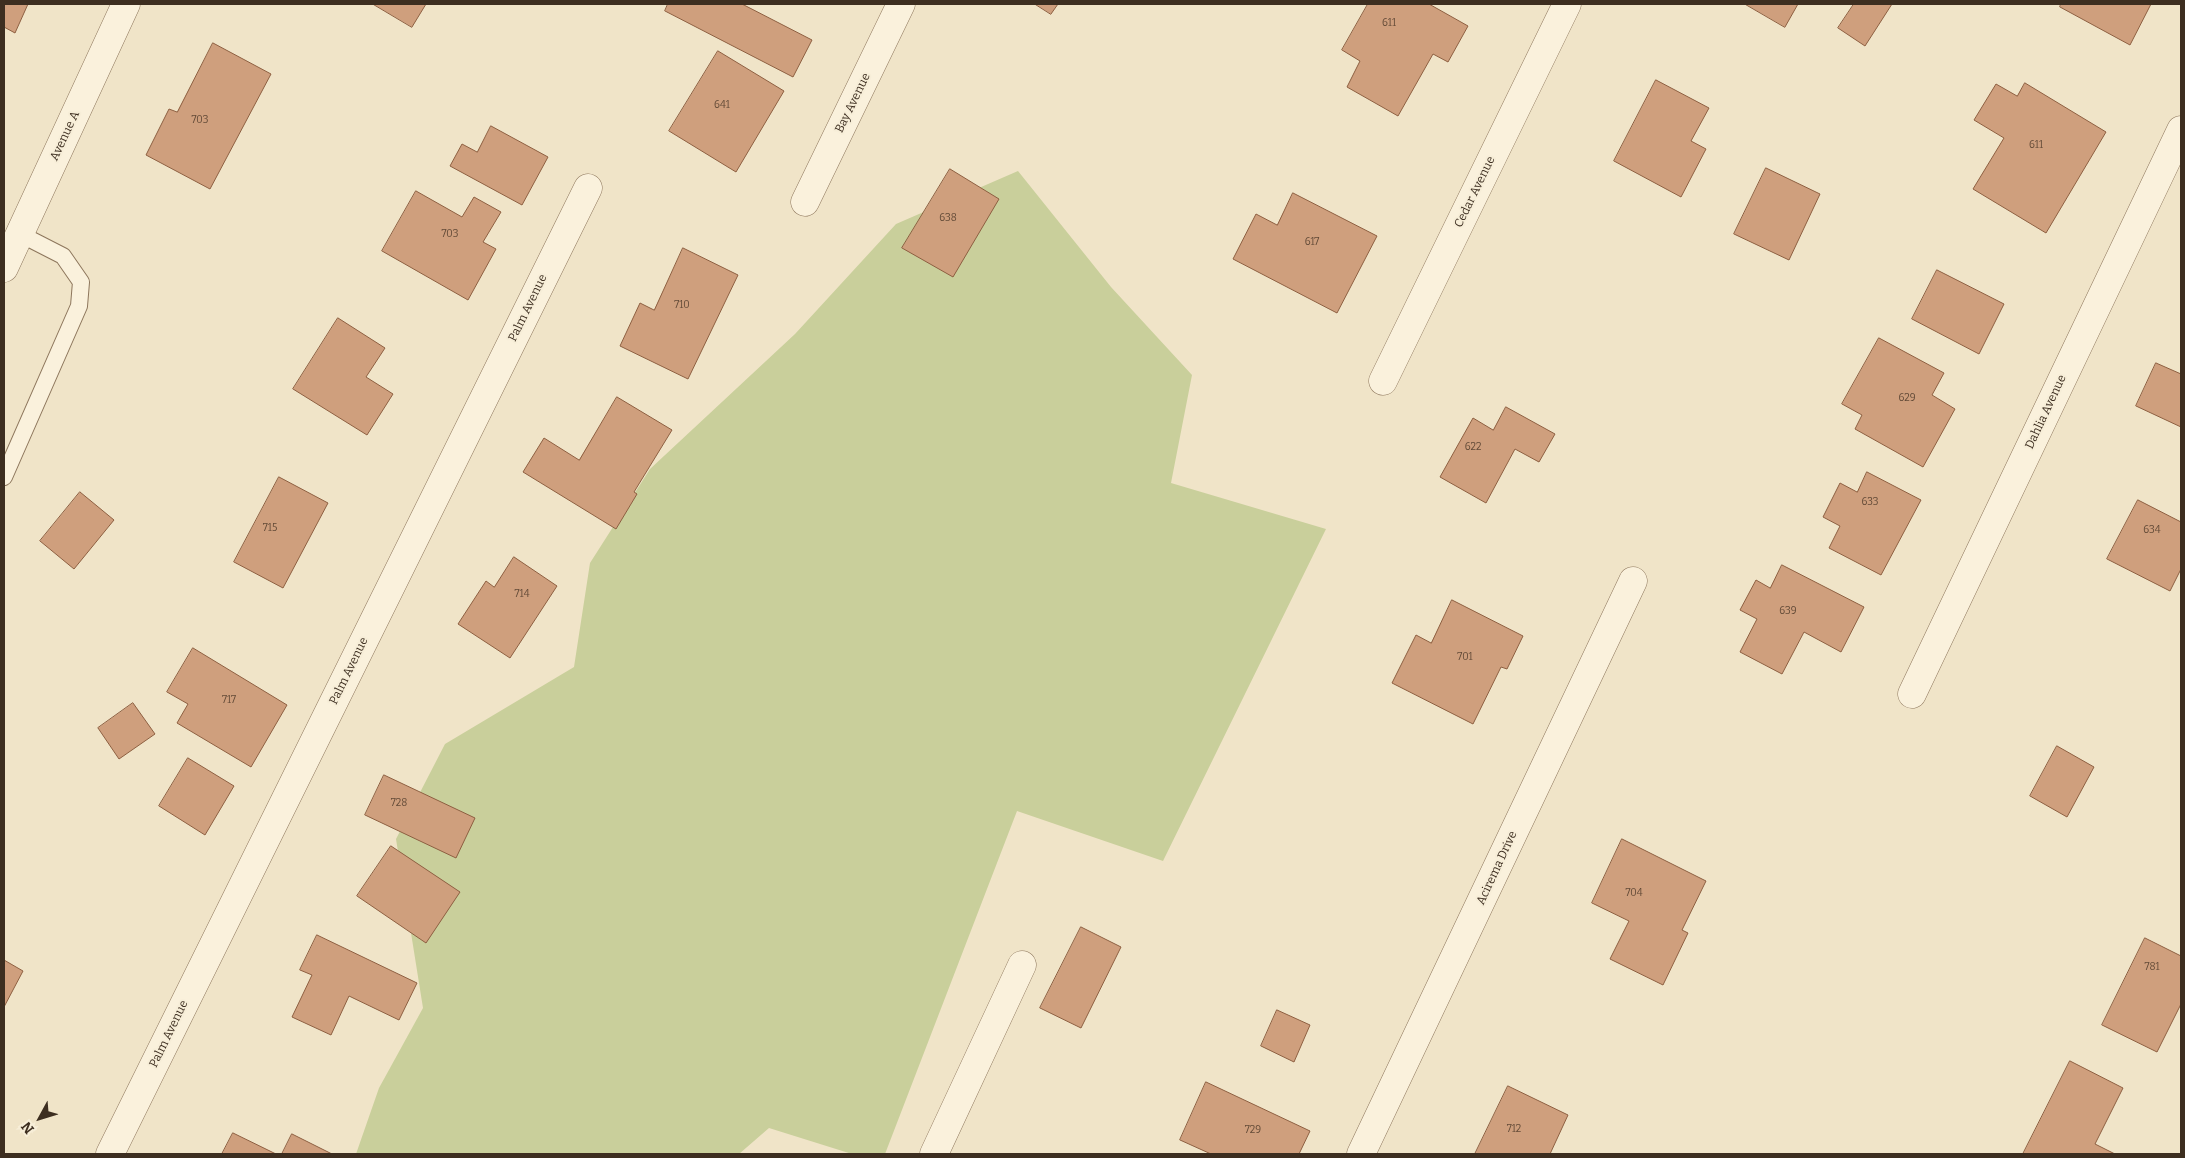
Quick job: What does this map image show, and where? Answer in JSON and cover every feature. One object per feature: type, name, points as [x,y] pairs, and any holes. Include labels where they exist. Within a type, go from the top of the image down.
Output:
[{"type":"street","name":"Avenue A","points":[[4,268],[126,4]]},
{"type":"street","name":"Bay Avenue","points":[[805,202],[901,4]]},
{"type":"street","name":"Cedar Avenue","points":[[1384,381],[1567,4]]},
{"type":"street","name":"Dahlia Avenue","points":[[1912,694],[2181,130]]},
{"type":"street","name":"Palm Avenue","points":[[110,1154],[588,188]]},
{"type":"street","name":"Acirema Drive","points":[[1361,1154],[1634,581]]},
{"type":"street","points":[[934,1154],[1022,965]]},
{"type":"lane","points":[[4,477],[79,306],[80,298],[81,282],[63,256],[20,234]]},
{"type":"green space","points":[[1018,171],[1111,287],[1192,375],[1171,483],[1326,529],[1163,861],[1017,811],[885,1154],[852,1154],[769,1128],[739,1154],[356,1154],[379,1088],[423,1008],[396,839],[445,744],[574,667],[590,563],[650,469],[795,334],[896,224]]},
{"type":"building","points":[[4,4],[28,4],[15,33],[4,27]]},
{"type":"building","points":[[373,4],[426,4],[412,27]]},
{"type":"building","points":[[668,4],[742,4],[812,40],[793,77],[665,11]]},
{"type":"building","points":[[1035,4],[1058,4],[1051,14]]},
{"type":"building","points":[[1368,4],[1429,4],[1468,26],[1448,62],[1433,54],[1398,116],[1347,87],[1360,61],[1342,50]]},
{"type":"building","points":[[1745,4],[1798,4],[1785,27]]},
{"type":"building","points":[[1854,4],[1892,4],[1865,46],[1838,28]]},
{"type":"building","points":[[2061,4],[2151,4],[2130,45],[2060,7]]},
{"type":"building","points":[[213,43],[271,74],[210,189],[146,155],[169,109],[177,112]]},
{"type":"building","points":[[718,51],[784,91],[736,172],[669,131]]},
{"type":"building","points":[[1656,80],[1709,108],[1691,141],[1706,149],[1681,197],[1614,161]]},
{"type":"building","points":[[2025,83],[2106,132],[2046,233],[1973,189],[2004,138],[1974,120],[1996,84],[2017,96]]},
{"type":"building","points":[[491,126],[548,157],[522,205],[450,166],[462,144],[477,152]]},
{"type":"building","points":[[1766,168],[1820,194],[1789,260],[1734,234]]},
{"type":"building","points":[[950,169],[999,199],[953,277],[902,248]]},
{"type":"building","points":[[416,191],[462,217],[474,197],[501,212],[483,242],[496,249],[468,300],[382,251]]},
{"type":"building","points":[[1293,193],[1377,236],[1337,313],[1233,259],[1256,214],[1277,225]]},
{"type":"building","points":[[683,248],[738,275],[688,379],[620,346],[640,303],[654,310]]},
{"type":"building","points":[[1937,270],[2004,304],[1979,354],[1912,319]]},
{"type":"building","points":[[338,318],[385,348],[366,377],[393,394],[367,435],[293,389]]},
{"type":"building","points":[[1879,338],[1944,373],[1932,395],[1955,409],[1923,467],[1855,429],[1862,415],[1842,404]]},
{"type":"building","points":[[2156,363],[2181,374],[2181,427],[2136,406]]},
{"type":"building","points":[[617,397],[672,430],[634,492],[637,494],[616,529],[523,472],[544,438],[579,460]]},
{"type":"building","points":[[1506,407],[1555,434],[1539,462],[1515,449],[1486,503],[1440,477],[1473,418],[1493,430]]},
{"type":"building","points":[[1867,472],[1921,500],[1881,575],[1829,548],[1840,526],[1823,517],[1840,483],[1857,492]]},
{"type":"building","points":[[279,477],[328,503],[283,588],[234,562]]},
{"type":"building","points":[[80,492],[114,520],[74,569],[40,541]]},
{"type":"building","points":[[2138,500],[2181,522],[2181,569],[2170,591],[2107,559]]},
{"type":"building","points":[[514,557],[557,586],[510,658],[458,624],[486,581],[494,587]]},
{"type":"building","points":[[1782,565],[1864,607],[1841,652],[1804,632],[1782,674],[1740,652],[1757,619],[1740,610],[1756,580],[1770,588]]},
{"type":"building","points":[[1452,600],[1523,636],[1507,669],[1501,667],[1473,724],[1392,683],[1416,635],[1431,643]]},
{"type":"building","points":[[193,648],[287,705],[251,767],[177,723],[188,704],[167,692]]},
{"type":"building","points":[[133,703],[155,734],[119,759],[98,728]]},
{"type":"building","points":[[2057,746],[2094,767],[2067,817],[2030,796]]},
{"type":"building","points":[[188,758],[234,786],[205,835],[159,806]]},
{"type":"building","points":[[384,775],[475,818],[456,858],[365,815]]},
{"type":"building","points":[[1622,839],[1706,881],[1682,930],[1688,933],[1663,985],[1610,959],[1629,921],[1592,903]]},
{"type":"building","points":[[391,846],[460,892],[426,943],[357,896]]},
{"type":"building","points":[[1081,927],[1121,947],[1081,1028],[1040,1008]]},
{"type":"building","points":[[317,935],[417,983],[399,1020],[349,996],[331,1035],[292,1017],[312,975],[300,970]]},
{"type":"building","points":[[2145,938],[2181,956],[2181,1004],[2157,1052],[2102,1025]]},
{"type":"building","points":[[4,960],[23,971],[4,1007]]},
{"type":"building","points":[[1277,1010],[1310,1025],[1294,1062],[1261,1046]]},
{"type":"building","points":[[2070,1061],[2123,1088],[2095,1144],[2115,1154],[2023,1154]]},
{"type":"building","points":[[1206,1082],[1310,1131],[1299,1154],[1211,1154],[1180,1140]]},
{"type":"building","points":[[1508,1086],[1568,1115],[1550,1154],[1475,1154]]},
{"type":"building","points":[[233,1133],[276,1154],[222,1154]]},
{"type":"building","points":[[292,1134],[332,1154],[282,1154]]}]
